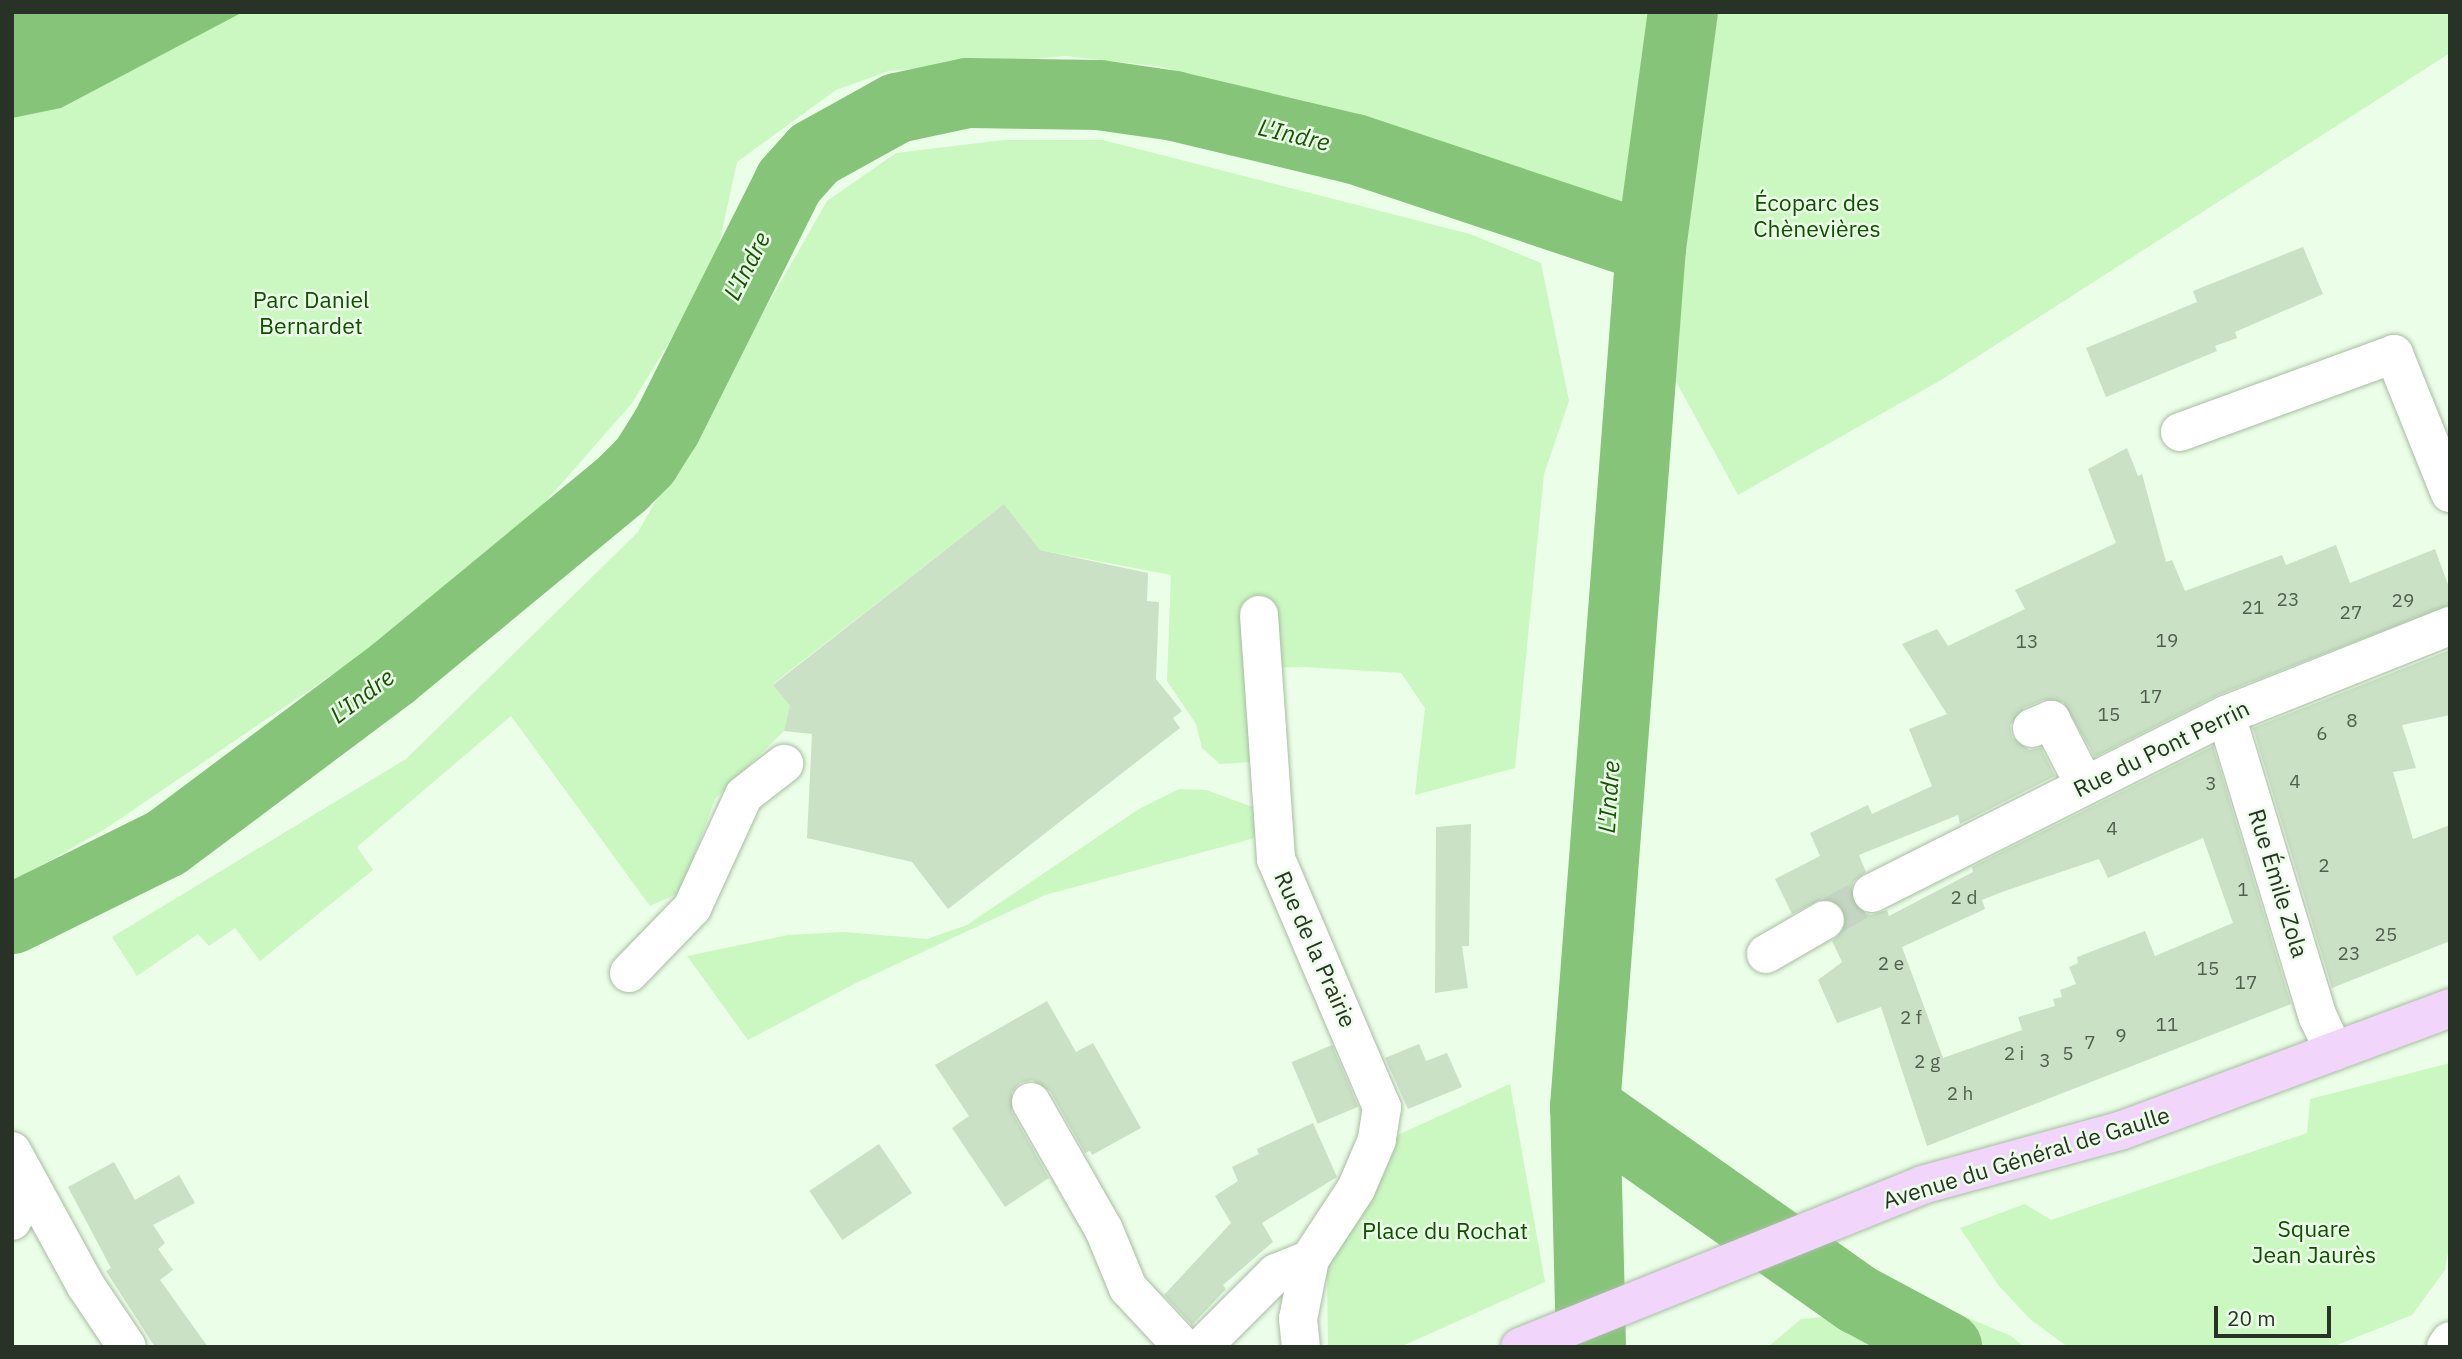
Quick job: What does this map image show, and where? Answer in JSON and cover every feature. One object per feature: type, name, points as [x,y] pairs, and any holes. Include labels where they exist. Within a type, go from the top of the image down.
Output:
[{"type":"main road","name":"Avenue du Général de Gaulle","points":[[1520,1347],[1922,1185],[2120,1131],[2450,1008]]},
{"type":"street","points":[[2180,432],[2394,354],[2450,493]]},
{"type":"street","name":"Rue de la Prairie","points":[[1259,615],[1276,859],[1382,1107],[1377,1140],[1356,1189],[1310,1259],[1298,1319],[1301,1347]]},
{"type":"street","name":"Rue du Pont Perrin","points":[[1876,891],[2084,784],[2226,715],[2450,626]]},
{"type":"street","name":"Rue Émile Zola","points":[[2226,715],[2318,1017],[2334,1051]]},
{"type":"street","points":[[2032,728],[2051,720],[2084,784]]},
{"type":"street","points":[[629,972],[692,908],[744,795],[784,764]]},
{"type":"street","points":[[1766,954],[1825,920]]},
{"type":"street","points":[[1031,1102],[1104,1230],[1128,1288],[1183,1347]]},
{"type":"street","points":[[12,1151],[86,1286],[127,1347]]},
{"type":"street","points":[[12,1221],[32,1187]]},
{"type":"street","points":[[1202,1347],[1276,1273],[1310,1259]]},
{"type":"street","points":[[2446,1347],[2450,1341]]},
{"type":"green space","name":"Parc Daniel Bernardet","points":[[12,12],[2450,12],[2450,53],[1941,380],[1738,495],[1573,193],[1546,197],[1443,175],[1346,141],[1164,67],[1065,56],[889,71],[836,90],[737,162],[714,268],[632,403],[534,515],[411,621],[102,831],[12,882]]},
{"type":"green space","points":[[1004,140],[1103,140],[1470,234],[1541,263],[1569,401],[1544,474],[1515,768],[1415,795],[1425,708],[1401,673],[1305,667],[1250,668],[1251,762],[1220,764],[1202,748],[1196,724],[1167,681],[1171,575],[1040,550],[1004,504],[773,684],[793,710],[784,731],[715,799],[681,892],[650,906],[511,716],[357,847],[373,870],[260,961],[235,928],[209,946],[198,934],[137,976],[112,937],[406,759],[638,532],[827,201],[896,153]]},
{"type":"green space","points":[[1179,789],[1206,790],[1261,810],[1262,836],[1045,895],[856,983],[748,1040],[687,956],[788,935],[845,932],[927,939],[967,925],[1139,809]]},
{"type":"green space","name":"Square Jean Jaurès","points":[[2450,1063],[2450,1241],[2445,1270],[2412,1315],[2332,1347],[2068,1347],[2031,1320],[1999,1286],[1960,1228],[2025,1204],[2051,1220],[2307,1133],[2310,1099]]},
{"type":"green space","name":"Place du Rochat","points":[[1510,1084],[1545,1282],[1400,1347],[1328,1347],[1327,1270],[1391,1138]]},
{"type":"green space","points":[[1940,1306],[2011,1336],[2024,1347],[1768,1347],[1801,1319]]},
{"type":"shaded area","points":[[12,12],[243,12],[61,108],[12,118]]},
{"type":"building","points":[[2303,247],[2323,294],[2235,332],[2237,338],[2215,346],[2217,351],[2106,397],[2086,348],[2197,302],[2193,291]]},
{"type":"building","points":[[2127,448],[2138,476],[2142,474],[2166,562],[2172,560],[2185,591],[2282,555],[2286,565],[2336,545],[2350,583],[2435,549],[2450,590],[2450,605],[2218,695],[2095,757],[2063,702],[2043,700],[2024,708],[2010,725],[2012,737],[2029,750],[2041,748],[2055,776],[1960,824],[1958,815],[1859,855],[1866,872],[1853,882],[1852,902],[1861,912],[1871,915],[1887,910],[1889,916],[1973,872],[1972,867],[2213,746],[2291,1004],[1927,1146],[1881,1007],[1837,1023],[1818,980],[1842,962],[1832,941],[1844,930],[1844,910],[1824,898],[1792,914],[1775,879],[1820,856],[1810,833],[1868,805],[1872,814],[1932,786],[1909,729],[1947,714],[1902,644],[1937,629],[1948,646],[2025,609],[2015,590],[2116,543],[2088,469]],"holes":[[[2203,838],[2233,923],[2155,956],[2145,931],[2077,957],[2078,963],[2069,967],[2076,984],[2060,990],[2062,997],[2053,999],[2055,1006],[2018,1017],[2022,1030],[1943,1058],[1902,947],[1985,909],[1982,900],[2002,892],[2099,859],[2108,878]]]},
{"type":"building","points":[[1004,504],[1040,550],[1148,573],[1147,601],[1159,602],[1156,679],[1182,711],[1173,718],[1180,728],[948,909],[912,862],[807,838],[812,734],[784,731],[790,706],[773,685]]},
{"type":"building","points":[[2450,650],[2450,715],[2402,725],[2416,768],[2393,772],[2413,839],[2450,825],[2450,941],[2332,988],[2253,728]]},
{"type":"building","points":[[1471,824],[1469,946],[1462,946],[1468,988],[1435,993],[1436,827]]},
{"type":"building","points":[[1047,1001],[1076,1052],[1093,1043],[1141,1128],[1092,1155],[1090,1151],[1085,1153],[1050,1091],[1032,1080],[1020,1083],[1012,1092],[1012,1112],[1049,1178],[1005,1207],[952,1128],[969,1116],[935,1065]]},
{"type":"building","points":[[1419,1044],[1426,1061],[1447,1053],[1462,1087],[1408,1109],[1385,1058]]},
{"type":"building","points":[[1332,1045],[1358,1107],[1318,1124],[1291,1062]]},
{"type":"building","points":[[1313,1123],[1337,1177],[1262,1223],[1273,1242],[1223,1285],[1226,1289],[1192,1325],[1164,1295],[1231,1223],[1215,1196],[1238,1181],[1232,1167],[1259,1154],[1257,1149]]},
{"type":"building","points":[[879,1144],[912,1193],[842,1240],[809,1191]]},
{"type":"building","points":[[114,1162],[135,1200],[179,1175],[195,1203],[153,1225],[165,1243],[158,1249],[173,1270],[160,1280],[208,1347],[155,1347],[106,1271],[111,1268],[68,1187]]},
{"type":"waterway","name":"L'Indre","points":[[1591,1347],[1585,1107],[1651,248],[1683,12]]},
{"type":"waterway","name":"L'Indre","points":[[12,919],[166,843],[393,673],[622,484],[645,461],[666,428],[789,182],[814,154],[897,108],[967,93],[1099,95],[1174,106],[1355,149],[1651,248]]},
{"type":"waterway","points":[[1585,1107],[1859,1300],[1947,1347]]},
{"type":"tunnel","points":[[1825,920],[1872,893]]},
{"type":"park label","name":"Écoparc des Chènevières","points":[[1817,215]]}]
